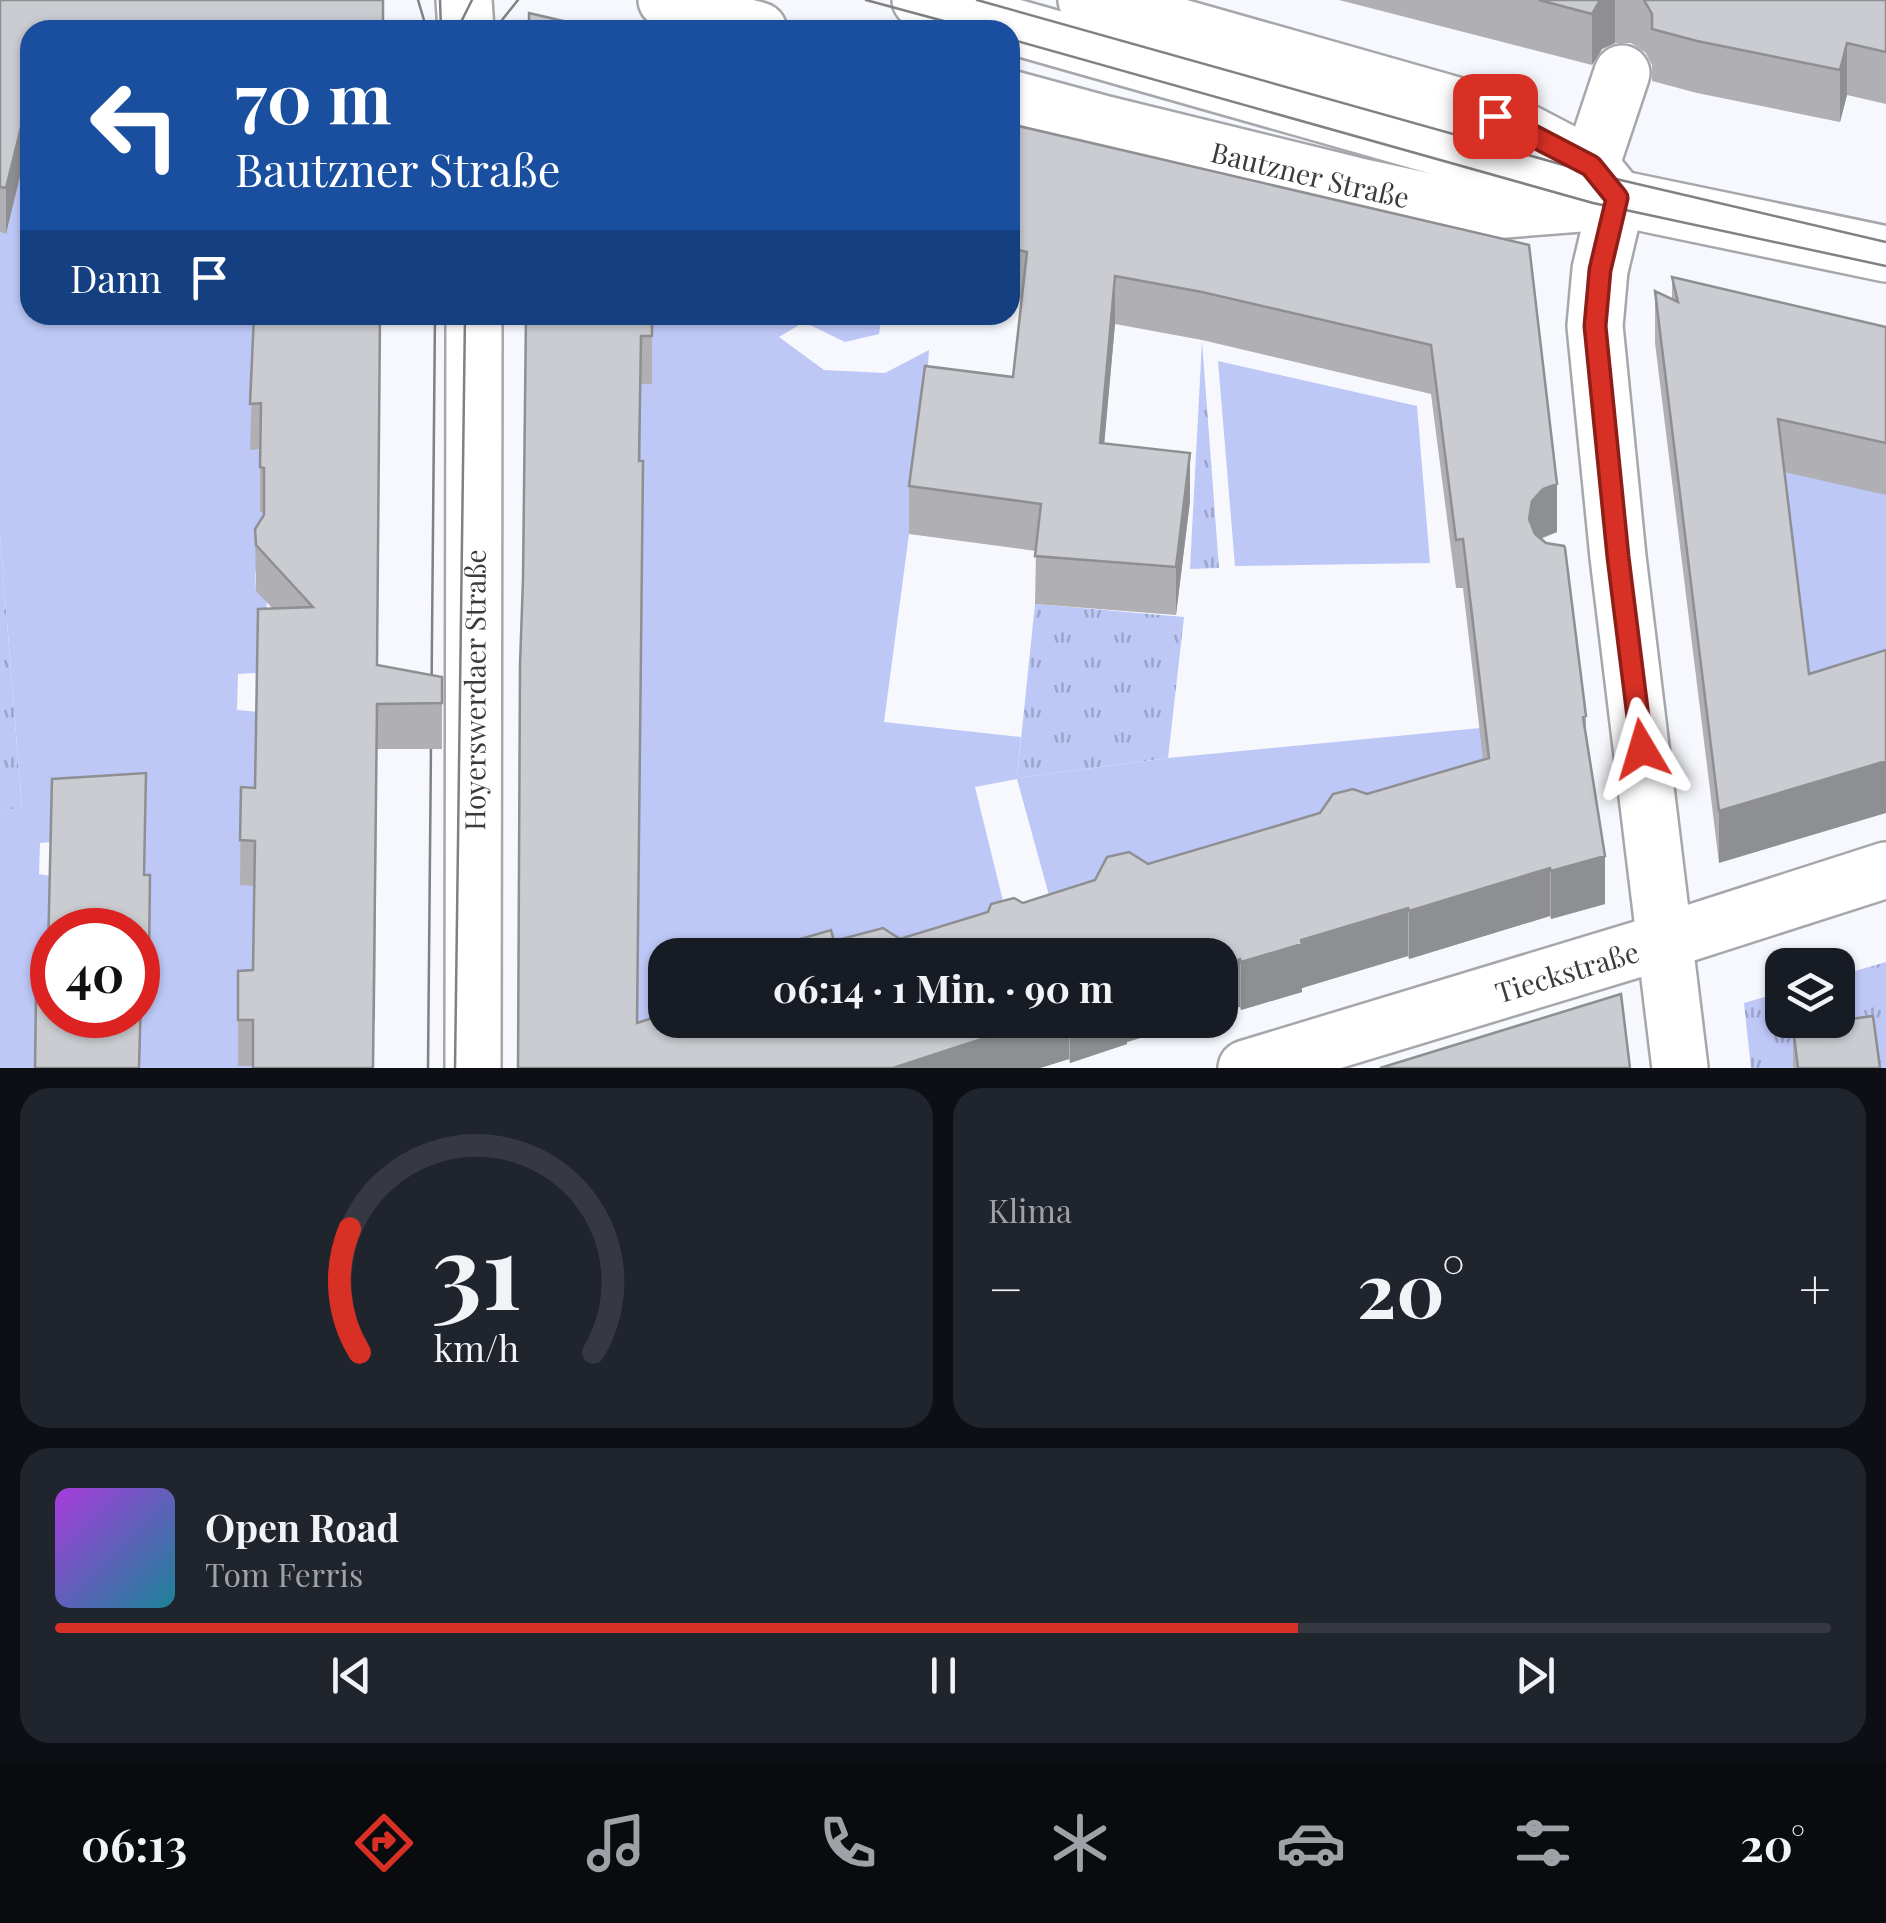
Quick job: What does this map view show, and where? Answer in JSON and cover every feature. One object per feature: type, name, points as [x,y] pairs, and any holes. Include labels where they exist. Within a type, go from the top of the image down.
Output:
[{"type":"street","points":[[666,0],[684,10],[721,20]]},
{"type":"street","points":[[920,0],[995,20]]},
{"type":"street","name":"Bautzner Straße","points":[[1086,0],[1495,116],[1604,182],[1886,254]]},
{"type":"street","points":[[1020,27],[1604,182]]},
{"type":"street","points":[[1622,73],[1604,182],[1595,326],[1599,559],[1665,941],[1680,1068]]},
{"type":"street","name":"Bautzner Straße","points":[[1020,101],[1478,212],[1593,203],[1604,182]]},
{"type":"street","name":"Hoyerswerdaer Straße","points":[[473,1068],[474,325]]},
{"type":"street","name":"Tieckstraße","points":[[1246,1068],[1886,870]]},
{"type":"green space","points":[[20,176],[20,325],[252,325],[252,343],[264,344],[264,539],[255,574],[256,590],[267,597],[266,620],[258,673],[238,674],[237,710],[258,712],[252,1068],[140,1068],[141,1038],[160,1038],[160,908],[144,908],[145,804],[52,842],[40,843],[39,874],[51,876],[50,908],[30,908],[30,1038],[47,1038],[46,1068],[0,1068],[0,811],[22,807],[0,535],[0,232],[6,233]]},
{"type":"green space","points":[[628,325],[799,325],[779,337],[824,370],[885,373],[929,350],[925,414],[884,722],[1021,737],[1017,778],[1168,758],[1480,728],[1490,806],[1061,938],[1017,779],[975,787],[1012,938],[648,938],[648,1038],[725,1038],[622,1063],[639,794],[641,384],[652,383],[652,346]]},
{"type":"green space","points":[[810,325],[880,325],[879,334],[845,342]]},
{"type":"green space","points":[[1202,341],[1219,568],[1190,569]]},
{"type":"green space","points":[[1218,361],[1417,406],[1430,563],[1235,566]]},
{"type":"green space","points":[[1777,463],[1886,495],[1886,702],[1809,726]]},
{"type":"green space","points":[[0,535],[22,808],[0,811]]},
{"type":"green space","points":[[1035,604],[1184,617],[1168,758],[1017,778]]},
{"type":"green space","points":[[1886,962],[1886,1068],[1751,1068],[1744,1003],[1765,997],[1765,1038],[1855,1038],[1855,971]]},
{"type":"building","points":[[0,0],[383,0],[383,20],[20,20],[20,131],[6,188],[0,187]]},
{"type":"building","points":[[1539,0],[1600,0],[1592,14]]},
{"type":"building","points":[[1644,0],[1886,0],[1886,52],[1847,43],[1840,70],[1697,41],[1652,29],[1652,14]]},
{"type":"building","points":[[529,13],[559,20],[529,20]]},
{"type":"building","points":[[1020,126],[1529,245],[1557,484],[1543,489],[1532,501],[1529,519],[1535,534],[1546,543],[1565,548],[1586,716],[1583,717],[1605,856],[1551,871],[1550,868],[1409,911],[1408,908],[1241,962],[1238,938],[903,938],[988,912],[991,904],[1014,898],[1023,903],[1095,880],[1107,857],[1129,852],[1148,864],[1320,813],[1333,794],[1353,789],[1367,794],[1489,758],[1463,539],[1456,540],[1431,345],[1115,276],[1100,443],[1190,453],[1176,567],[1035,556],[1041,504],[909,486],[925,366],[1013,377],[1027,252],[1020,250]]},
{"type":"building","points":[[1672,277],[1886,327],[1886,443],[1778,419],[1809,674],[1886,650],[1886,761],[1719,811],[1655,291],[1678,302]]},
{"type":"building","points":[[254,325],[380,325],[377,665],[442,677],[442,703],[377,704],[373,1068],[253,1068],[253,1020],[238,1020],[238,971],[253,970],[255,841],[240,840],[241,787],[255,788],[258,609],[313,607],[256,545],[255,529],[264,515],[264,468],[260,467],[261,403],[250,404]]},
{"type":"building","points":[[526,325],[652,325],[652,336],[641,336],[637,1023],[648,1019],[648,1038],[985,1038],[893,1068],[518,1068]]},
{"type":"building","points":[[146,773],[144,875],[150,875],[150,908],[49,908],[52,779]]},
{"type":"building","points":[[883,928],[898,938],[845,938]]},
{"type":"building","points":[[831,930],[833,938],[804,938]]},
{"type":"building","points":[[1621,994],[1630,1068],[1380,1068]]},
{"type":"building","points":[[1873,1016],[1880,1068],[1798,1068],[1794,1038],[1855,1038],[1855,1018]]},
{"type":"building","points":[[35,1038],[140,1038],[139,1068],[35,1068]]},
{"type":"tram line","points":[[418,0],[424,20]]},
{"type":"tram line","points":[[440,0],[441,20]]},
{"type":"tram line","points":[[462,20],[472,0]]},
{"type":"tram line","points":[[502,20],[518,0]]},
{"type":"tram line","points":[[866,0],[940,20]]},
{"type":"tram line","points":[[977,0],[1599,175],[1886,242]]},
{"type":"tram line","points":[[1020,42],[1593,203],[1886,266]]},
{"type":"tram line","points":[[428,1068],[435,325]]},
{"type":"tram line","points":[[455,1068],[465,325]]},
{"type":"route","points":[[1495,116],[1591,166],[1617,198],[1600,270],[1595,326],[1642,749]]}]
